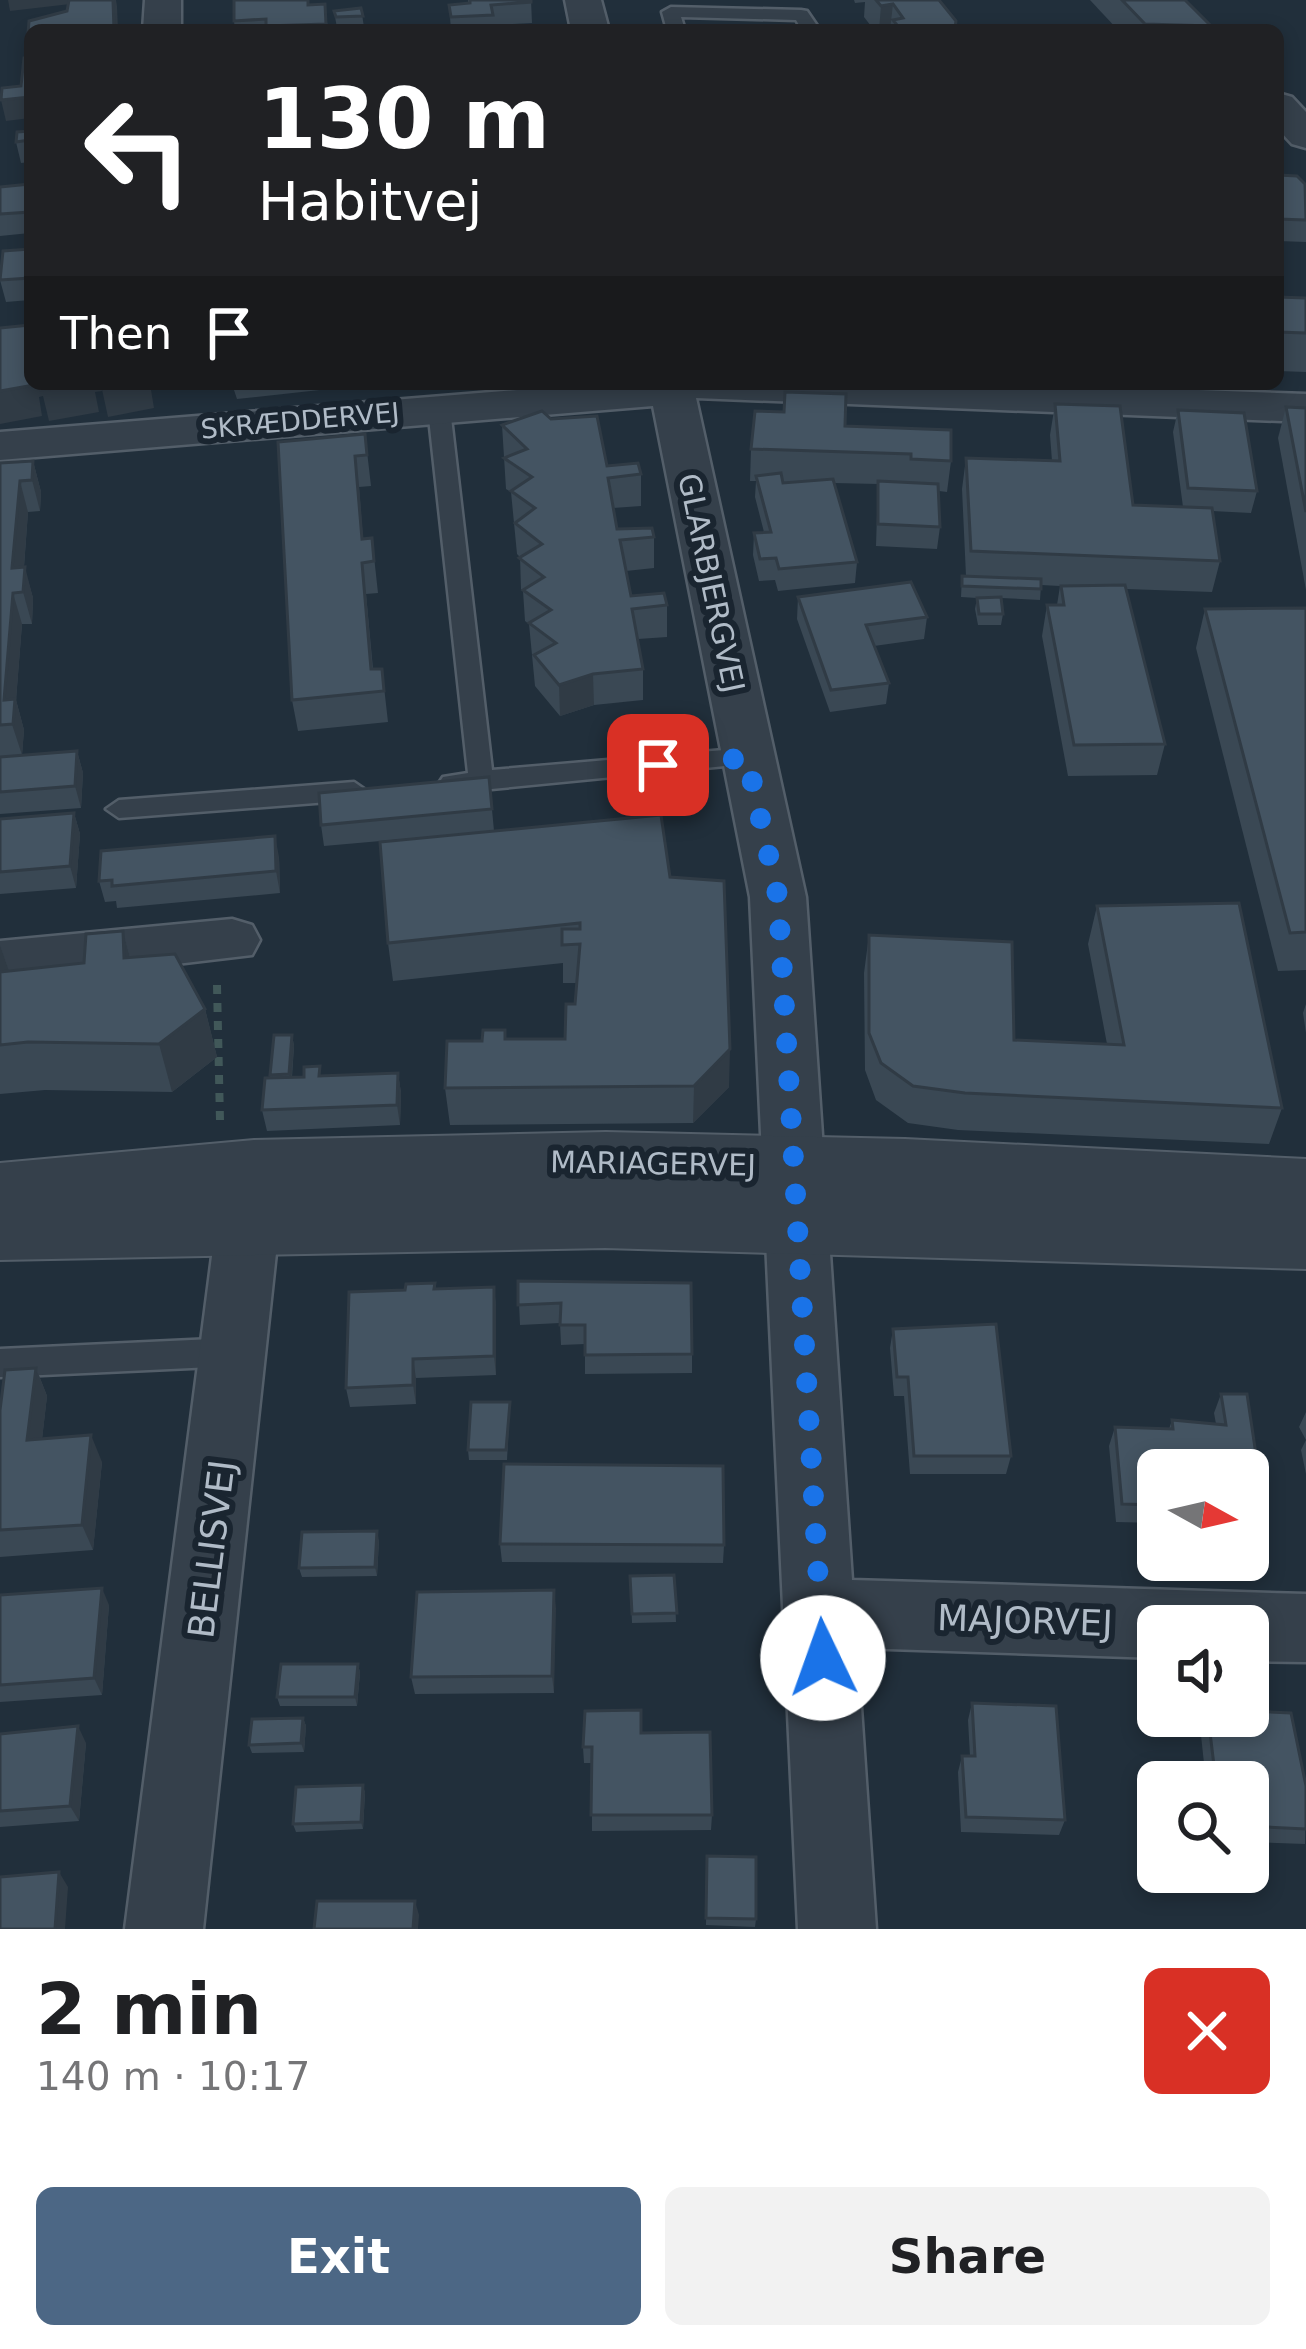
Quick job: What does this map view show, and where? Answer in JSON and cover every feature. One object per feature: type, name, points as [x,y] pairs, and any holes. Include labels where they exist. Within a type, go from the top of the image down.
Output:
[{"type":"street","name":"SKRÆDDERVEJ","points":[[0,446],[636,390]]},
{"type":"street","name":"GLARBJERGVEJ","points":[[678,390],[778,897],[799,1194],[837,1929]]},
{"type":"street","name":"SKRÆDDERVEJ","points":[[797,390],[1306,407]]},
{"type":"street","points":[[0,963],[224,941]]},
{"type":"street","name":"MARIAGERVEJ","points":[[0,1193],[84,1181],[251,1198],[605,1218],[799,1194],[1306,1189]]},
{"type":"street","name":"MARIAGERVEJ","points":[[799,1194],[1306,1238]]},
{"type":"street","name":"MARIAGERVEJ","points":[[0,1230],[251,1198]]},
{"type":"street","name":"BELLISVEJ","points":[[164,1929],[251,1198]]},
{"type":"street","name":"MAJORVEJ","points":[[820,1613],[1137,1623]]},
{"type":"street","points":[[1269,1627],[1306,1628]]},
{"type":"lane","points":[[674,24],[670,12],[801,15],[807,24]]},
{"type":"lane","points":[[439,409],[482,781]]},
{"type":"lane","points":[[119,809],[747,758]]},
{"type":"lane","points":[[0,1363],[234,1352]]},
{"type":"path","points":[[224,941],[220,1131],[251,1198]]},
{"type":"building","points":[[69,0],[113,0],[114,24],[29,24],[67,11]]},
{"type":"building","points":[[234,0],[325,4],[326,24],[234,21]]},
{"type":"building","points":[[470,0],[531,2],[491,5],[493,15],[451,17],[449,5]]},
{"type":"building","points":[[876,0],[939,0],[956,24],[896,24],[893,20],[903,18],[893,4],[881,6]]},
{"type":"building","points":[[1122,0],[1185,0],[1209,24],[1145,24]]},
{"type":"building","points":[[361,8],[363,16],[336,17],[334,11]]},
{"type":"building","points":[[24,58],[24,98],[1,100],[2,88],[21,86]]},
{"type":"building","points":[[1284,175],[1297,176],[1305,184],[1306,220],[1284,219]]},
{"type":"building","points":[[24,185],[24,212],[0,214],[0,187]]},
{"type":"building","points":[[24,249],[24,278],[0,280],[3,251]]},
{"type":"building","points":[[1284,297],[1306,298],[1306,333],[1284,332]]},
{"type":"building","points":[[24,326],[24,387],[0,391],[0,328]]},
{"type":"building","points":[[785,392],[846,394],[845,426],[951,430],[951,461],[911,459],[911,454],[751,449],[755,411],[784,412]]},
{"type":"building","points":[[1055,404],[1120,406],[1133,505],[1212,508],[1220,561],[971,551],[966,458],[1060,461]]},
{"type":"building","points":[[1286,407],[1306,408],[1306,512]]},
{"type":"building","points":[[1178,410],[1244,413],[1257,491],[1188,488]]},
{"type":"building","points":[[542,411],[551,419],[597,416],[607,466],[638,463],[641,474],[608,478],[617,529],[652,528],[654,537],[620,540],[631,596],[664,593],[667,605],[632,609],[643,669],[593,674],[559,685],[534,655],[556,643],[529,623],[551,610],[523,590],[544,577],[519,558],[542,544],[515,523],[535,508],[511,491],[532,477],[504,458],[527,449],[502,425]]},
{"type":"building","points":[[365,434],[367,455],[355,456],[362,539],[372,538],[374,561],[362,563],[371,669],[382,669],[384,691],[292,700],[278,442]]},
{"type":"building","points":[[33,461],[32,480],[20,481],[12,568],[25,567],[23,592],[13,593],[4,700],[15,699],[13,724],[0,725],[0,463]]},
{"type":"building","points":[[781,473],[783,483],[833,479],[857,562],[779,569],[776,558],[760,559],[754,533],[771,532],[756,476]]},
{"type":"building","points":[[878,481],[938,484],[940,527],[878,524]]},
{"type":"building","points":[[962,576],[1041,579],[1041,589],[962,586]]},
{"type":"building","points":[[911,582],[927,617],[866,625],[889,683],[831,690],[798,597]]},
{"type":"building","points":[[1125,585],[1165,744],[1074,745],[1047,605],[1064,605],[1061,586]]},
{"type":"building","points":[[1001,597],[1003,614],[979,614],[977,598]]},
{"type":"building","points":[[1306,608],[1306,932],[1290,933],[1205,609]]},
{"type":"building","points":[[77,751],[75,786],[0,792],[0,757]]},
{"type":"building","points":[[489,777],[492,809],[321,825],[319,793]]},
{"type":"building","points":[[74,813],[70,866],[0,872],[0,819]]},
{"type":"building","points":[[661,815],[670,877],[724,881],[730,1049],[694,1086],[445,1088],[447,1041],[482,1041],[483,1030],[505,1030],[505,1039],[565,1039],[566,1004],[575,1004],[580,944],[562,945],[562,929],[580,929],[580,923],[388,943],[380,842]]},
{"type":"building","points":[[275,836],[276,871],[112,886],[112,880],[99,881],[101,851]]},
{"type":"building","points":[[1239,903],[1282,1108],[965,1093],[913,1086],[881,1063],[869,1033],[869,935],[1012,942],[1014,1040],[1124,1045],[1097,906]]},
{"type":"building","points":[[123,931],[124,958],[175,954],[205,1009],[159,1044],[0,1045],[0,972],[84,963],[86,934]]},
{"type":"building","points":[[274,1035],[292,1035],[289,1074],[270,1075]]},
{"type":"building","points":[[320,1066],[319,1076],[398,1073],[397,1105],[262,1110],[265,1078],[304,1077],[304,1067]]},
{"type":"building","points":[[518,1281],[691,1283],[692,1354],[585,1355],[585,1325],[560,1325],[561,1303],[518,1305]]},
{"type":"building","points":[[435,1283],[434,1289],[494,1287],[494,1356],[413,1359],[413,1385],[346,1388],[349,1292],[405,1290],[406,1284]]},
{"type":"building","points":[[996,1324],[1011,1456],[914,1456],[908,1377],[897,1377],[893,1329]]},
{"type":"building","points":[[36,1368],[27,1440],[91,1435],[82,1525],[0,1530],[0,1410],[5,1370]]},
{"type":"building","points":[[1221,1394],[1247,1394],[1255,1449],[1137,1449],[1137,1504],[1122,1504],[1115,1427],[1173,1429],[1172,1420],[1226,1425]]},
{"type":"building","points":[[471,1402],[510,1402],[506,1450],[468,1450]]},
{"type":"building","points":[[504,1464],[723,1466],[724,1545],[500,1544]]},
{"type":"building","points":[[377,1531],[375,1567],[299,1568],[302,1532]]},
{"type":"building","points":[[674,1575],[677,1613],[632,1614],[630,1576]]},
{"type":"building","points":[[102,1588],[94,1678],[0,1685],[0,1595]]},
{"type":"building","points":[[554,1590],[552,1676],[411,1677],[417,1592]]},
{"type":"building","points":[[281,1664],[358,1664],[355,1697],[277,1697]]},
{"type":"building","points":[[972,1703],[1056,1706],[1065,1820],[966,1817],[962,1756],[975,1756]]},
{"type":"building","points":[[641,1710],[641,1733],[710,1732],[712,1815],[591,1815],[592,1747],[583,1747],[585,1711]]},
{"type":"building","points":[[1269,1712],[1291,1713],[1306,1786],[1306,1829],[1269,1827],[1269,1761],[1213,1761],[1211,1737],[1269,1737]]},
{"type":"building","points":[[303,1718],[301,1743],[249,1745],[252,1719]]},
{"type":"building","points":[[78,1726],[70,1806],[0,1811],[0,1734]]},
{"type":"building","points":[[363,1785],[361,1822],[293,1824],[296,1787]]},
{"type":"building","points":[[707,1856],[756,1857],[756,1919],[706,1918]]},
{"type":"building","points":[[59,1872],[55,1929],[0,1929],[0,1877]]},
{"type":"building","points":[[317,1901],[415,1901],[413,1929],[314,1929]]},
{"type":"route","points":[[658,765],[747,758],[778,897],[823,1658]]}]
